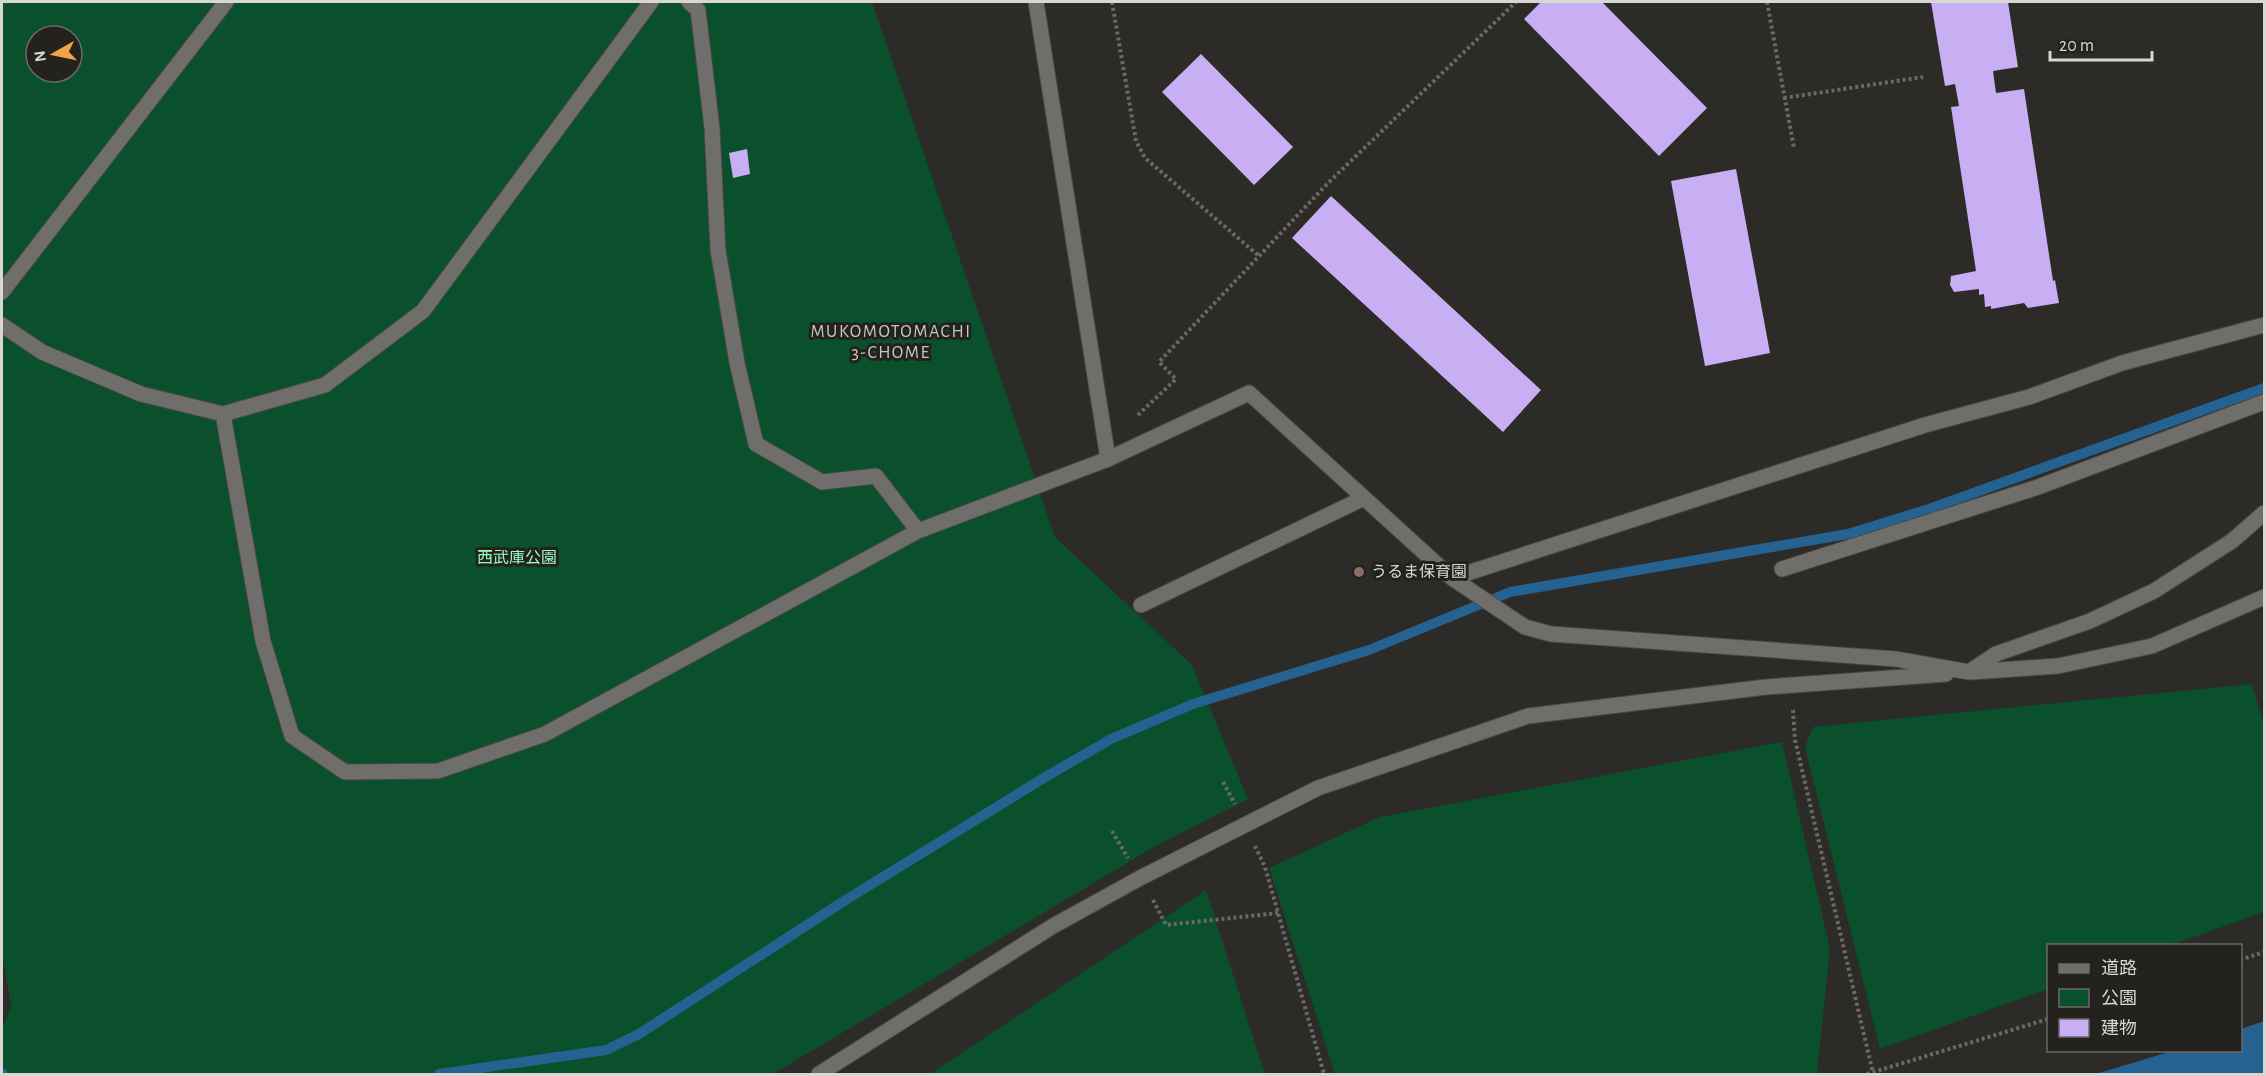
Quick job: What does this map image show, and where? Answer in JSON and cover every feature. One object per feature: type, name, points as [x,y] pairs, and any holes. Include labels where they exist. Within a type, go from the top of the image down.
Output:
[{"type":"street","points":[[2,292],[226,2]]},
{"type":"street","points":[[2,325],[42,352],[141,394],[223,414],[325,384],[423,311],[651,2]]},
{"type":"street","points":[[689,2],[698,10],[710,105],[718,250],[737,363],[756,444],[822,482],[876,476],[918,531]]},
{"type":"street","points":[[1036,2],[1108,459]]},
{"type":"street","points":[[1452,578],[1925,425],[2029,397],[2122,363],[2265,326]]},
{"type":"street","points":[[223,414],[263,641],[292,736],[345,772],[438,771],[545,734],[918,531],[1108,459],[1249,393],[1452,578],[1525,627],[1551,634],[1896,659],[1969,672],[1996,654],[2090,621],[2154,591],[2232,541],[2265,513]]},
{"type":"street","points":[[1782,568],[2038,487],[2265,402]]},
{"type":"street","points":[[1141,605],[1364,498]]},
{"type":"street","points":[[819,1074],[1053,926],[1140,878],[1318,788],[1528,716],[1766,687],[2058,666],[2152,646],[2265,597]]},
{"type":"path","points":[[1112,2],[1136,141],[1145,158],[1259,256]]},
{"type":"path","points":[[1137,416],[1176,379],[1159,362],[1328,183],[1516,2]]},
{"type":"path","points":[[1767,2],[1794,148]]},
{"type":"path","points":[[1784,98],[1923,77]]},
{"type":"path","points":[[1795,740],[1873,1073]]},
{"type":"path","points":[[1265,867],[1324,1074]]},
{"type":"path","points":[[1166,925],[1278,913]]},
{"type":"path","points":[[2242,960],[2265,952]]},
{"type":"path","points":[[1867,1074],[2047,1020]]},
{"type":"green space","name":"西武庫公園","points":[[2,2],[872,2],[1055,537],[1192,665],[1248,799],[1159,844],[773,1074],[2,1074],[2,1030],[11,1005],[2,953]]},
{"type":"green space","points":[[2252,684],[2264,725],[2264,912],[2174,944],[2047,944],[2047,989],[1880,1049],[1805,747],[1813,727]]},
{"type":"green space","points":[[1782,742],[1830,949],[1817,1074],[1335,1074],[1269,868],[1380,817]]},
{"type":"green space","points":[[1206,890],[1265,1074],[930,1074]]},
{"type":"water","points":[[2264,1021],[2264,1074],[2096,1074],[2169,1052],[2242,1052],[2242,1029]]},
{"type":"building","points":[[1541,2],[1602,2],[1707,108],[1659,156],[1524,19]]},
{"type":"building","points":[[1931,2],[2008,2],[2018,67],[1993,71],[1996,93],[2024,89],[2053,281],[2055,280],[2059,303],[2028,308],[2024,303],[1991,309],[1991,306],[1985,307],[1984,294],[1979,295],[1979,289],[1954,292],[1950,285],[1951,276],[1976,271],[1951,107],[1959,106],[1955,84],[1945,86]]},
{"type":"building","points":[[1201,54],[1293,147],[1254,185],[1162,92]]},
{"type":"building","points":[[747,149],[750,174],[733,178],[729,153]]},
{"type":"building","points":[[1736,169],[1770,353],[1705,366],[1671,181]]},
{"type":"building","points":[[1331,196],[1541,390],[1503,432],[1292,238]]},
{"type":"waterway","points":[[439,1074],[606,1050],[639,1034],[844,901],[1042,779],[1111,739],[1193,704],[1369,650],[1510,592],[1848,534],[1929,509],[2264,388]]},
{"type":"place","name":"うるま保育園","points":[[1359,572]]},
{"type":"district","name":"MUKOMOTOMACHI 3-CHOME","points":[[891,342]]}]
